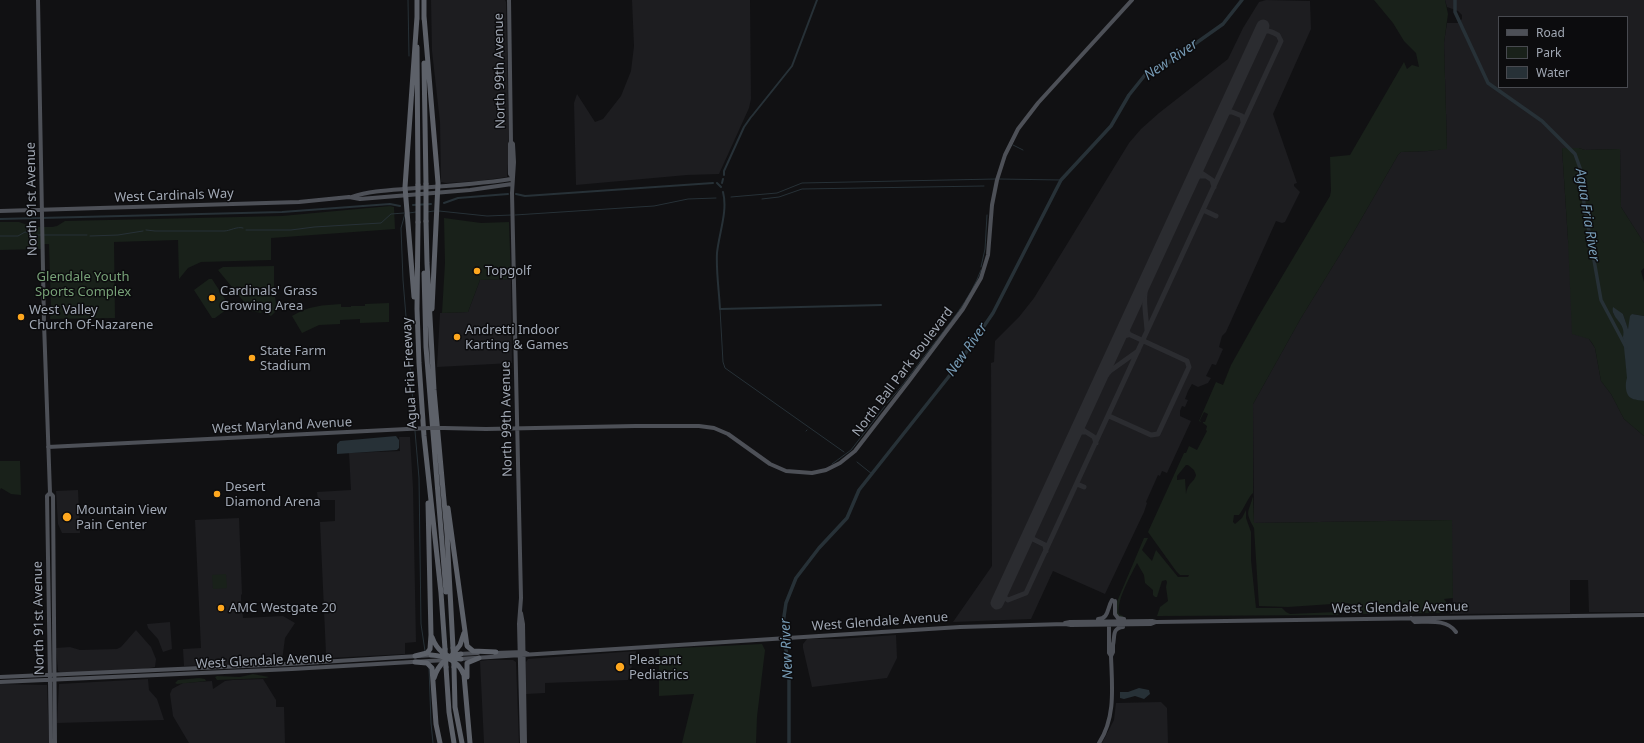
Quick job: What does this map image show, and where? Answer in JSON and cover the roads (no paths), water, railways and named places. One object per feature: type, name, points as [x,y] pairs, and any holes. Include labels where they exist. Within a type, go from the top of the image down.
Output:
[{"type":"highway","name":"Agua Fria Freeway","points":[[417,0],[419,237],[417,309],[418,346],[428,468],[442,605],[449,712],[454,743]]},
{"type":"highway","name":"Agua Fria Freeway","points":[[424,0],[426,237],[431,346],[436,425],[448,534],[455,707],[462,743]]},
{"type":"highway","points":[[424,16],[438,192],[432,289],[433,337],[431,346]]},
{"type":"highway","points":[[417,17],[405,195],[416,338],[418,346]]},
{"type":"highway","points":[[419,237],[421,253],[423,331],[443,573],[442,605]]},
{"type":"highway","points":[[426,237],[424,253],[424,288],[428,397]]},
{"type":"highway","points":[[415,659],[425,655],[429,650],[431,635],[428,468]]},
{"type":"highway","points":[[434,474],[446,592],[450,608]]},
{"type":"highway","points":[[442,476],[445,485],[467,644],[469,649],[473,651],[496,652]]},
{"type":"highway","points":[[433,684],[436,672],[462,640],[464,626]]},
{"type":"highway","points":[[431,635],[435,644],[462,669],[465,677],[470,743]]},
{"type":"highway","points":[[432,655],[461,657]]},
{"type":"highway","points":[[436,660],[449,657]]},
{"type":"highway","points":[[466,686],[467,664],[471,660],[479,658]]},
{"type":"highway","points":[[415,659],[431,666],[436,724],[440,743]]},
{"type":"main road","name":"North 91st Avenue","points":[[38,0],[48,447],[50,493],[53,496],[55,681],[53,737],[51,743]]},
{"type":"main road","name":"North 99th Avenue","points":[[509,0],[510,174],[512,180],[521,613],[519,617],[523,654],[522,688],[525,743]]},
{"type":"main road","name":"North Ball Park Boulevard","points":[[517,429],[702,426],[717,429],[728,434],[765,461],[783,470],[796,473],[812,473],[834,466],[846,459],[856,449],[954,323],[981,278],[987,262],[999,171],[1012,141],[1028,116],[1132,0]]},
{"type":"main road","name":"West Cardinals Way","points":[[349,197],[360,199],[438,192],[512,180]]},
{"type":"main road","name":"West Cardinals Way","points":[[0,211],[299,202],[405,189],[438,192]]},
{"type":"main road","name":"West Maryland Avenue","points":[[48,447],[430,428],[517,429]]},
{"type":"main road","name":"North 91st Avenue","points":[[50,493],[47,496],[50,681],[53,737],[56,743]]},
{"type":"main road","points":[[49,562],[51,565],[54,584]]},
{"type":"main road","points":[[1091,623],[1104,618],[1113,601],[1116,616],[1128,621]]},
{"type":"main road","name":"West Glendale Avenue","points":[[461,657],[479,658],[989,625],[1065,624],[1070,622],[1135,625],[1151,624],[1156,622],[1644,615]]},
{"type":"main road","points":[[1412,618],[1415,622],[1444,623],[1451,626],[1456,632]]},
{"type":"main road","name":"West Glendale Avenue","points":[[1110,623],[1152,620],[1156,622]]},
{"type":"main road","points":[[49,623],[52,625],[54,643]]},
{"type":"main road","points":[[1091,623],[1105,629],[1113,652],[1111,656],[1111,710],[1107,729],[1099,743]]},
{"type":"main road","points":[[1110,623],[1111,644]]},
{"type":"main road","points":[[1111,644],[1117,628],[1135,625]]},
{"type":"main road","name":"West Glendale Avenue","points":[[461,657],[496,652],[523,654]]},
{"type":"main road","name":"West Glendale Avenue","points":[[0,680],[55,681],[292,669],[415,659],[432,655]]},
{"type":"main road","name":"West Glendale Avenue","points":[[0,680],[11,677],[375,660],[436,660]]},
{"type":"main road","points":[[104,678],[105,676],[122,675],[128,672]]},
{"type":"main road","name":"North 99th Avenue","points":[[522,743],[523,714]]},
{"type":"water","points":[[1613,307],[1623,314],[1628,329],[1630,316],[1632,314],[1644,316],[1644,401],[1631,398],[1627,392],[1623,337],[1624,332],[1621,324],[1614,314]]},
{"type":"water","points":[[396,436],[399,440],[399,448],[397,450],[337,454],[337,444],[340,441]]},
{"type":"water","points":[[1139,688],[1149,690],[1150,694],[1144,699],[1135,696],[1124,699],[1120,698],[1120,692],[1128,692]]},
{"type":"waterway","points":[[408,0],[409,56]]},
{"type":"waterway","points":[[752,116],[792,66],[817,0]]},
{"type":"waterway","name":"New River","points":[[789,743],[789,676],[783,623],[786,603],[796,578],[819,548],[847,518],[859,490],[954,370],[993,313],[1061,180],[1111,126],[1129,95],[1145,75],[1158,70],[1223,24],[1242,0]]},
{"type":"waterway","name":"Agua Fria River","points":[[1455,0],[1455,12],[1488,83],[1542,121],[1575,154],[1580,168],[1584,203],[1601,300],[1626,347]]},
{"type":"waterway","points":[[724,175],[724,171],[744,127],[751,117]]},
{"type":"waterway","points":[[1013,145],[1023,150]]},
{"type":"waterway","points":[[722,183],[723,179]]},
{"type":"waterway","points":[[731,197],[777,193],[802,183],[996,179]]},
{"type":"waterway","points":[[999,179],[1061,180]]},
{"type":"waterway","points":[[516,194],[525,196],[713,183]]},
{"type":"waterway","points":[[717,183],[721,187]]},
{"type":"waterway","points":[[762,199],[779,197],[802,189],[984,186]]},
{"type":"waterway","points":[[723,192],[724,214],[717,253],[720,309],[881,305]]},
{"type":"waterway","points":[[444,203],[458,198],[508,194]]},
{"type":"waterway","points":[[515,215],[654,206],[688,199],[716,198]]},
{"type":"waterway","points":[[0,219],[282,212],[390,204],[400,206]]},
{"type":"waterway","points":[[413,205],[431,204]]},
{"type":"waterway","points":[[427,212],[434,211]]},
{"type":"waterway","points":[[439,211],[487,216],[512,215]]},
{"type":"waterway","points":[[409,213],[416,212]]},
{"type":"waterway","points":[[246,230],[291,230],[314,227],[381,223],[391,214],[404,213]]},
{"type":"waterway","points":[[405,214],[401,228],[403,280],[415,427]]},
{"type":"waterway","points":[[981,267],[985,249],[987,215]]},
{"type":"waterway","points":[[146,230],[224,231],[243,228]]},
{"type":"waterway","points":[[90,236],[118,235],[143,231]]},
{"type":"waterway","points":[[0,236],[18,236],[25,232],[29,233]]},
{"type":"waterway","points":[[32,235],[41,235]]},
{"type":"waterway","points":[[44,235],[87,235]]},
{"type":"waterway","points":[[887,403],[904,384],[958,312],[971,292],[981,270]]},
{"type":"waterway","points":[[720,309],[723,362],[725,368],[844,452]]},
{"type":"waterway","points":[[832,464],[851,450],[885,406]]},
{"type":"waterway","points":[[415,431],[419,478],[421,624],[425,651]]},
{"type":"waterway","points":[[857,462],[872,474]]},
{"type":"waterway","points":[[429,668],[433,743]]},
{"type":"place","name":"Topgolf","points":[[477,271]]},
{"type":"place","name":"Cardinals' Grass Growing Area","points":[[212,298]]},
{"type":"place","name":"West Valley Church Of-Nazarene","points":[[21,317]]},
{"type":"place","name":"Andretti Indoor Karting & Games","points":[[457,337]]},
{"type":"place","name":"State Farm Stadium","points":[[252,358]]},
{"type":"place","name":"Desert Diamond Arena","points":[[217,494]]},
{"type":"place","name":"Mountain View Pain Center","points":[[67,517]]},
{"type":"place","name":"AMC Westgate 20","points":[[221,608]]},
{"type":"place","name":"Pleasant Pediatrics","points":[[620,667]]},
{"type":"park label","name":"Glendale Youth Sports Complex","points":[[83,284]]}]
